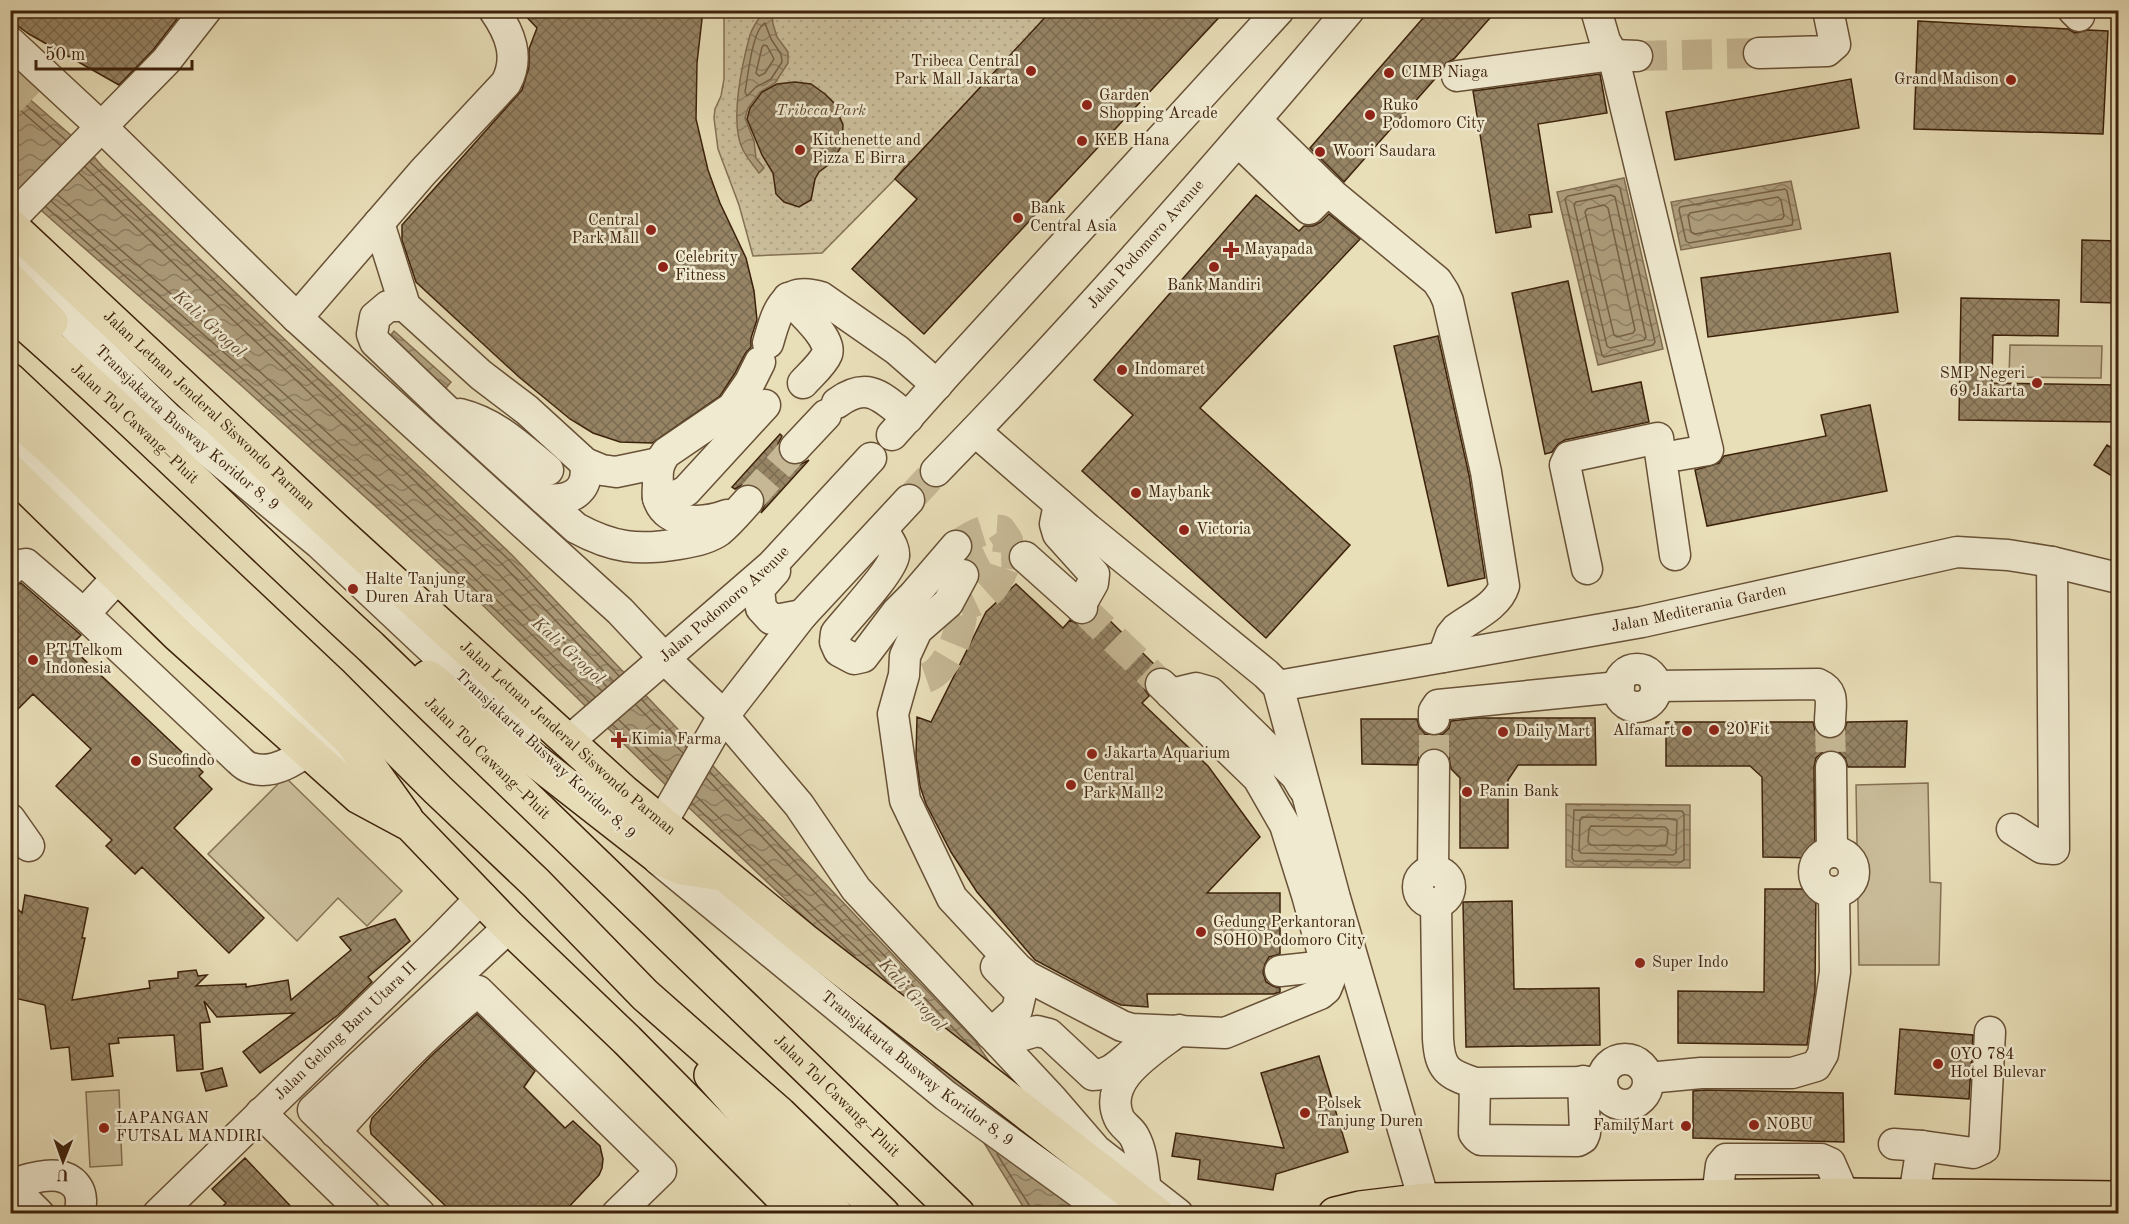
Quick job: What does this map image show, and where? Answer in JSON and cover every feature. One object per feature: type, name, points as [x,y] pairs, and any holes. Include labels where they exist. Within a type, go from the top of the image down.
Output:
[{"type":"main road","name":"Jalan Letnan Jenderal Siswondo Parman","points":[[16,210],[335,529],[658,821],[804,940],[1158,1206]]},
{"type":"main road","points":[[10,280],[89,363],[96,372],[107,399]]},
{"type":"main road","name":"Jalan Tol Cawang–Pluit","points":[[10,311],[64,358],[296,579],[371,647],[958,1214]]},
{"type":"main road","points":[[10,380],[330,682],[438,790],[536,883],[645,995],[780,1114],[883,1214]]},
{"type":"main road","points":[[10,413],[61,459],[351,741],[411,825],[509,927],[627,1040],[800,1214]]},
{"type":"main road","points":[[10,471],[178,635],[316,745],[359,797],[411,825]]},
{"type":"main road","points":[[371,647],[399,657],[658,821]]},
{"type":"main road","points":[[645,995],[727,1094],[837,1214]]},
{"type":"main road","points":[[1335,1214],[1360,1208],[1717,1197],[1844,1204],[1914,1196],[2118,1198]]},
{"type":"street","points":[[16,210],[95,128],[166,61],[206,10]]},
{"type":"street","points":[[297,318],[423,172],[506,83],[512,73],[514,59],[506,27],[494,10]]},
{"type":"street","points":[[795,448],[831,409],[849,394],[870,392],[880,395],[899,431],[943,378],[1279,10]]},
{"type":"street","name":"Jalan Podomoro Avenue","points":[[936,471],[1049,352],[1247,131],[1348,10]]},
{"type":"street","points":[[1587,569],[1565,465],[1569,457],[1671,443],[1708,450],[1625,56],[1605,40],[1596,10]]},
{"type":"street","points":[[1758,53],[1827,51],[1835,44],[1828,10]]},
{"type":"street","points":[[12,33],[37,74],[297,318],[620,611],[663,659],[723,717],[799,805],[856,889],[1096,1150],[1158,1206]]},
{"type":"street","points":[[1457,76],[1625,56]]},
{"type":"street","points":[[1247,131],[1328,190],[1437,282],[1444,292],[1451,314],[1486,472],[1504,586],[1496,600],[1456,629],[1451,635],[1443,657]]},
{"type":"street","points":[[16,210],[54,164]]},
{"type":"street","points":[[379,223],[405,306],[481,375],[526,410],[558,472],[576,528],[599,540],[622,547],[644,549],[692,542],[718,532],[745,505],[724,516],[695,522],[684,520],[665,510],[658,498],[657,472],[659,463],[666,453],[732,408],[750,382],[764,352],[776,317],[788,298],[805,294],[821,297],[897,350],[943,378]]},
{"type":"street","name":"Transjakarta Busway Koridor 8, 9","points":[[10,263],[167,417],[658,821],[946,1096],[1109,1214]]},
{"type":"street","points":[[658,498],[674,497],[686,491],[826,356],[828,349],[825,339],[788,298]]},
{"type":"street","points":[[405,306],[388,306],[375,317],[372,334],[375,342],[447,411],[558,472],[602,470],[616,472],[659,463]]},
{"type":"street","points":[[725,467],[786,394]]},
{"type":"street","points":[[975,431],[1278,686],[1335,898],[1427,1207]]},
{"type":"street","points":[[1671,443],[1675,555]]},
{"type":"street","points":[[10,449],[316,745],[276,768],[251,768],[239,760],[84,614],[26,564],[15,566],[10,570]]},
{"type":"street","name":"Jalan Podomoro Avenue","points":[[569,741],[772,565],[872,461],[759,589],[761,608],[771,619],[801,615]]},
{"type":"street","points":[[658,821],[723,717],[801,615],[909,500]]},
{"type":"street","points":[[1025,557],[1081,607],[1093,583],[1094,574],[1058,534],[1055,524],[1059,504]]},
{"type":"street","points":[[883,530],[893,547],[894,556],[890,569],[836,633],[835,642],[839,651],[854,659],[863,657],[871,650],[897,612],[956,546]]},
{"type":"street","name":"Jalan Mediterania Garden","points":[[1278,686],[1641,621],[1957,552],[2008,555],[2052,562],[2118,578]]},
{"type":"street","points":[[2012,829],[2043,848],[2054,849],[2052,562]]},
{"type":"street","points":[[963,575],[955,604],[917,630],[905,657],[915,677],[893,714],[905,800],[952,898],[957,924],[1021,993],[1017,1010],[995,1038]]},
{"type":"street","points":[[84,614],[118,577]]},
{"type":"street","points":[[1434,719],[1434,711],[1438,705],[1619,687],[1624,676],[1635,670],[1651,675],[1656,686],[1818,684],[1827,688],[1830,693],[1830,722]]},
{"type":"street","points":[[1271,994],[1320,994],[1326,977],[1307,895],[1285,825],[1258,778],[1166,689],[1196,688],[1210,692],[1296,776],[1308,795]]},
{"type":"street","points":[[1434,765],[1433,871],[1423,875],[1418,888],[1422,898],[1430,903],[1436,903],[1439,1056],[1442,1066],[1458,1078],[1475,1083],[1593,1082]]},
{"type":"street","points":[[1475,1083],[1474,1133],[1481,1140],[1578,1141],[1585,1134],[1593,1082],[1614,1062],[1621,1059],[1628,1059],[1641,1065],[1648,1078],[1701,1073],[1792,1073],[1816,1066],[1823,1054],[1835,972],[1834,892],[1846,888],[1854,871],[1850,860],[1844,855],[1832,852],[1831,767]]},
{"type":"street","points":[[10,819],[29,846]]},
{"type":"street","name":"Jalan Gelong Baru Utara II","points":[[158,1214],[482,897]]},
{"type":"street","points":[[952,898],[1017,968],[1122,1026],[1132,1029],[1225,1033],[1271,994],[1326,977],[1364,996]]},
{"type":"street","points":[[420,1214],[313,1110],[509,927]]},
{"type":"street","points":[[335,1132],[451,1012],[478,991],[661,1171],[617,1214]]},
{"type":"street","points":[[995,1038],[1037,1031],[1049,1034],[1093,1075],[1102,1075],[1110,1072],[1135,1051],[1166,1030]]},
{"type":"street","points":[[1158,1206],[1134,1136],[1119,1119],[1116,1105],[1118,1086],[1126,1072],[1166,1030]]},
{"type":"street","points":[[1914,1196],[1908,1145],[1973,1153],[1984,1148],[1990,1032]]},
{"type":"street","points":[[261,1113],[362,1211],[383,1179]]},
{"type":"street","points":[[39,1214],[10,1185],[31,1178],[62,1176],[74,1182],[81,1193],[79,1214]]},
{"type":"green space","name":"Tribeca Park","points":[[726,11],[1052,11],[912,161],[908,162],[895,179],[822,253],[753,256],[739,205],[718,149],[714,118],[724,79],[724,14]]},
{"type":"green space","points":[[2010,345],[2102,346],[2101,378],[2009,377]]},
{"type":"green space","points":[[285,777],[402,891],[367,926],[338,898],[297,941],[208,854]]},
{"type":"green space","points":[[1928,783],[1930,882],[1941,883],[1939,965],[1859,965],[1856,785]]},
{"type":"green space","name":"LAPANGAN FUTSAL MANDIRI","points":[[119,1090],[122,1165],[90,1167],[86,1092]]},
{"type":"water","points":[[764,11],[772,11],[777,37],[788,52],[788,63],[775,83],[760,92],[748,108],[745,118],[754,141],[756,158],[764,168],[759,173],[745,153],[739,138],[737,109],[750,35]]},
{"type":"water","name":"Kali Grogol","points":[[11,83],[89,151],[102,166],[512,555],[975,1041],[1094,1213],[1027,1213],[940,1071],[862,972],[682,801],[454,577],[243,387],[11,184]]},
{"type":"water","points":[[1624,178],[1663,349],[1598,365],[1557,192]]},
{"type":"water","points":[[1791,181],[1801,229],[1681,250],[1671,202]]},
{"type":"water","points":[[394,331],[451,382],[446,388],[389,337]]},
{"type":"water","points":[[1566,804],[1690,805],[1690,868],[1566,867]]},
{"type":"building","points":[[10,10],[184,10],[153,50],[119,85],[29,34],[10,20]]},
{"type":"building","name":"Central Park Mall","points":[[520,10],[703,10],[697,63],[696,119],[708,170],[720,203],[746,258],[754,291],[757,320],[751,338],[751,347],[720,396],[652,443],[620,442],[593,433],[570,419],[519,377],[416,282],[402,240],[402,225],[522,90],[529,67],[529,49],[537,28]]},
{"type":"building","name":"Garden Shopping Arcade","points":[[1052,10],[1226,10],[924,334],[852,269],[917,199],[895,179]]},
{"type":"building","name":"Ruko Podomoro City","points":[[1430,10],[1497,10],[1454,59],[1446,63],[1441,72],[1344,182],[1310,148]]},
{"type":"building","name":"Grand Madison","points":[[1918,21],[2068,29],[2075,33],[2088,30],[2108,31],[2103,134],[1914,129]]},
{"type":"building","points":[[1600,74],[1607,113],[1538,124],[1552,212],[1529,215],[1531,227],[1496,233],[1473,91]]},
{"type":"building","points":[[1851,79],[1859,128],[1675,160],[1666,112]]},
{"type":"building","name":"Kitchenette and Pizza E Birra","points":[[795,82],[811,84],[825,94],[834,103],[843,125],[842,145],[832,162],[819,172],[815,179],[811,200],[799,207],[784,202],[776,194],[773,173],[762,155],[747,119],[750,108],[762,92],[777,84]]},
{"type":"building","points":[[1256,195],[1299,231],[1304,226],[1313,226],[1321,222],[1329,214],[1360,239],[1200,408],[1350,545],[1266,638],[1082,471],[1133,415],[1094,380]]},
{"type":"building","points":[[2082,240],[2118,241],[2117,303],[2081,302]]},
{"type":"building","points":[[1890,253],[1898,312],[1708,337],[1701,278]]},
{"type":"building","points":[[1568,281],[1592,392],[1641,382],[1649,422],[1565,440],[1558,444],[1552,452],[1545,454],[1512,293]]},
{"type":"building","name":"SMP Negeri 69 Jakarta","points":[[1961,298],[2059,300],[2058,336],[1993,335],[1992,383],[2118,385],[2118,422],[1959,420]]},
{"type":"building","points":[[1438,336],[1469,475],[1485,578],[1448,586],[1394,346]]},
{"type":"building","points":[[1870,405],[1887,491],[1707,526],[1695,470],[1719,463],[1724,456],[1826,436],[1821,415]]},
{"type":"building","points":[[780,434],[782,436],[778,444],[778,452],[784,461],[792,465],[799,465],[809,460],[761,513],[765,504],[764,496],[759,488],[751,484],[735,489],[732,487]]},
{"type":"building","points":[[2107,445],[2118,452],[2118,466],[2112,476],[2094,465]]},
{"type":"building","points":[[21,583],[81,635],[70,646],[203,772],[199,776],[212,789],[174,828],[264,918],[229,953],[142,867],[135,874],[106,846],[112,840],[56,786],[91,749],[33,694],[10,717],[10,587]]},
{"type":"building","name":"Central Park Mall 2","points":[[1016,584],[1063,628],[1070,620],[1079,625],[1088,624],[1095,619],[1099,610],[1157,667],[1144,679],[1144,688],[1149,696],[1142,703],[1208,766],[1260,837],[1207,893],[1280,893],[1280,954],[1269,957],[1263,972],[1266,982],[1280,988],[1280,992],[1274,994],[1147,994],[1148,1007],[1121,1005],[1035,960],[977,892],[951,852],[926,804],[920,786],[916,757],[917,717],[931,722],[986,612]]},
{"type":"building","points":[[1477,718],[1595,718],[1596,765],[1518,765],[1508,780],[1508,848],[1460,848],[1460,778],[1451,769],[1449,757],[1442,750],[1434,748],[1425,750],[1419,757],[1417,765],[1362,764],[1361,719],[1417,719],[1419,727],[1425,734],[1435,736],[1443,734],[1449,728],[1451,721]]},
{"type":"building","points":[[1907,721],[1905,767],[1848,767],[1845,758],[1839,752],[1831,750],[1823,752],[1816,758],[1814,767],[1815,858],[1763,857],[1762,777],[1750,766],[1666,766],[1666,722],[1813,722],[1820,736],[1830,739],[1839,737],[1844,732],[1847,722]]},
{"type":"building","points":[[1765,889],[1816,889],[1815,991],[1807,1045],[1678,1043],[1678,991],[1764,992]]},
{"type":"building","points":[[25,895],[88,908],[82,938],[85,938],[72,1000],[150,988],[149,981],[178,978],[178,972],[196,970],[198,976],[207,975],[196,986],[246,984],[246,987],[288,980],[291,1000],[351,950],[340,937],[395,919],[410,941],[368,977],[372,982],[338,1015],[260,1073],[243,1052],[294,1013],[217,1017],[204,1001],[210,1022],[200,1023],[203,1069],[177,1071],[174,1035],[118,1038],[119,1043],[109,1044],[113,1076],[72,1080],[69,1047],[51,1049],[45,1005],[10,997],[10,902],[22,913]]},
{"type":"building","points":[[1512,901],[1514,989],[1599,988],[1600,1045],[1466,1047],[1463,902]]},
{"type":"building","points":[[477,1014],[535,1071],[524,1087],[565,1128],[573,1121],[600,1146],[603,1159],[599,1175],[562,1214],[454,1214],[371,1134],[372,1118],[430,1057]]},
{"type":"building","name":"OYO 784 Hotel Bulevar","points":[[1900,1029],[1973,1035],[1969,1099],[1895,1094]]},
{"type":"building","points":[[1319,1056],[1348,1152],[1276,1174],[1273,1190],[1198,1179],[1200,1160],[1172,1156],[1176,1133],[1284,1148],[1261,1073]]},
{"type":"building","points":[[222,1068],[227,1086],[206,1091],[201,1073]]},
{"type":"building","points":[[1693,1091],[1843,1093],[1844,1142],[1693,1138]]},
{"type":"building","points":[[245,1158],[298,1214],[215,1214],[226,1203],[212,1189]]},
{"type":"tunnel","points":[[1637,56],[1759,53]]},
{"type":"tunnel","points":[[10,101],[32,78]]},
{"type":"tunnel","points":[[748,501],[795,448]]},
{"type":"tunnel","points":[[909,500],[936,471]]},
{"type":"tunnel","points":[[956,546],[983,531],[994,529],[1001,530],[1008,540],[1005,563],[997,582],[982,598],[961,606]]},
{"type":"tunnel","points":[[963,575],[990,555],[1005,553],[1024,557]]},
{"type":"tunnel","points":[[926,678],[934,674],[948,658],[957,637],[963,607]]},
{"type":"tunnel","points":[[1082,608],[1161,684]]},
{"type":"tunnel","points":[[1434,719],[1434,765]]},
{"type":"tunnel","points":[[1830,722],[1831,767]]},
{"type":"place","name":"Tribeca Central Park Mall Jakarta","points":[[1031,71]]},
{"type":"place","name":"CIMB Niaga","points":[[1389,73]]},
{"type":"place","name":"Grand Madison","points":[[2011,80]]},
{"type":"place","name":"Garden Shopping Arcade","points":[[1087,105]]},
{"type":"place","name":"Ruko Podomoro City","points":[[1370,115]]},
{"type":"place","name":"KEB Hana","points":[[1082,141]]},
{"type":"place","name":"Kitchenette and Pizza E Birra","points":[[800,150]]},
{"type":"place","name":"Woori Saudara","points":[[1320,152]]},
{"type":"place","name":"Bank Central Asia","points":[[1018,218]]},
{"type":"place","name":"Central Park Mall","points":[[651,230]]},
{"type":"place","name":"Mayapada","points":[[1231,250]]},
{"type":"place","name":"Celebrity Fitness","points":[[663,267]]},
{"type":"place","name":"Bank Mandiri","points":[[1214,267]]},
{"type":"place","name":"Indomaret","points":[[1122,370]]},
{"type":"place","name":"SMP Negeri 69 Jakarta","points":[[2037,383]]},
{"type":"place","name":"Maybank","points":[[1136,493]]},
{"type":"place","name":"Victoria","points":[[1184,530]]},
{"type":"place","name":"Halte Tanjung Duren Arah Utara","points":[[353,589]]},
{"type":"place","name":"PT Telkom Indonesia","points":[[33,660]]},
{"type":"place","name":"20 Fit","points":[[1714,730]]},
{"type":"place","name":"Alfamart","points":[[1687,731]]},
{"type":"place","name":"Daily Mart","points":[[1503,732]]},
{"type":"place","name":"Kimia Farma","points":[[619,740]]},
{"type":"place","name":"Jakarta Aquarium","points":[[1092,754]]},
{"type":"place","name":"Sucofindo","points":[[136,761]]},
{"type":"place","name":"Central Park Mall 2","points":[[1071,785]]},
{"type":"place","name":"Panin Bank","points":[[1467,792]]},
{"type":"place","name":"Gedung Perkantoran SOHO Podomoro City","points":[[1201,932]]},
{"type":"place","name":"Super Indo","points":[[1640,963]]},
{"type":"place","name":"OYO 784 Hotel Bulevar","points":[[1938,1064]]},
{"type":"place","name":"Polsek Tanjung Duren","points":[[1305,1113]]},
{"type":"place","name":"NOBU","points":[[1754,1125]]},
{"type":"place","name":"FamilyMart","points":[[1686,1126]]},
{"type":"place","name":"LAPANGAN FUTSAL MANDIRI","points":[[104,1128]]}]
